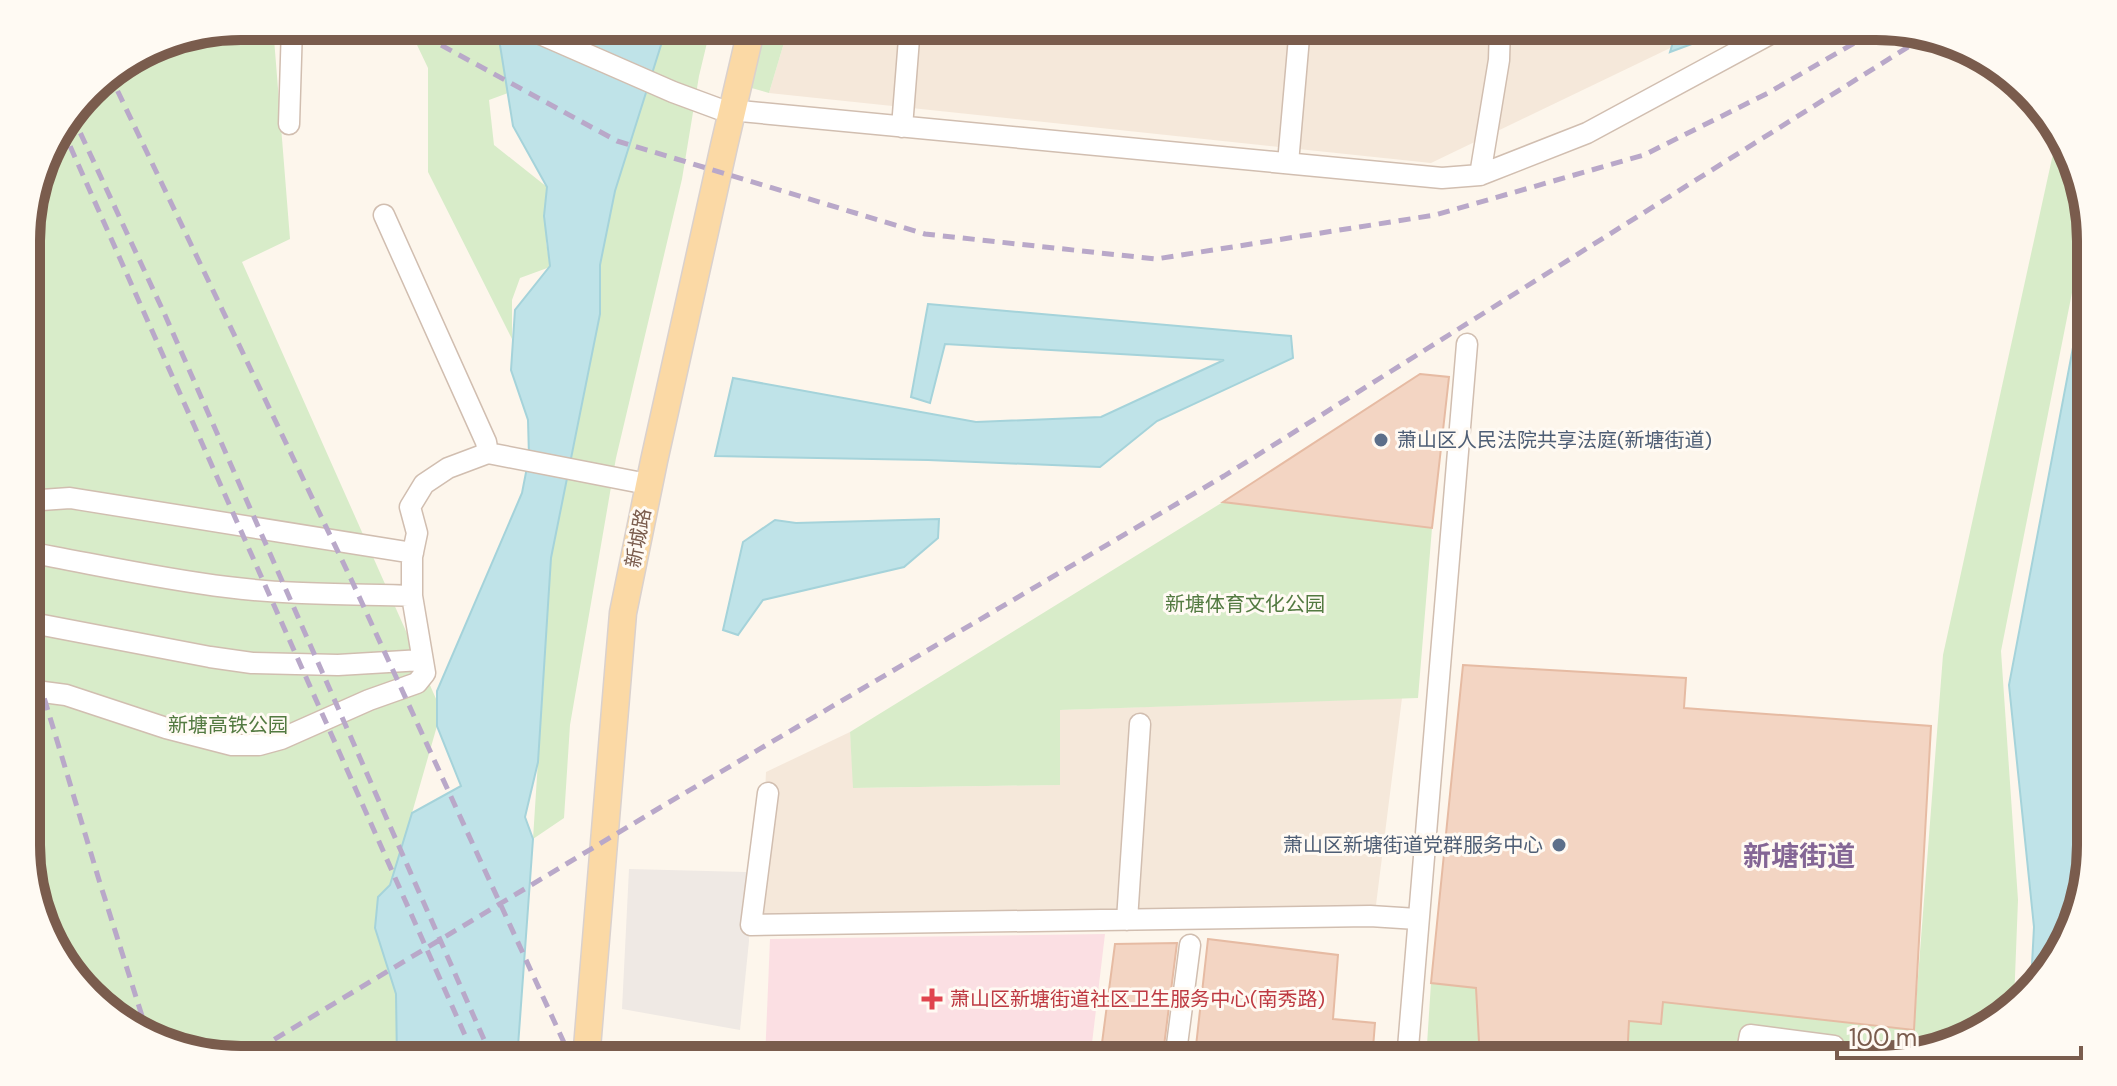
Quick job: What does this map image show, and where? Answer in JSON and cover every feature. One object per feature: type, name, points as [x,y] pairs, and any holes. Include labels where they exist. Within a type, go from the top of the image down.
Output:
[{"type":"main road","name":"新城路","points":[[587,1046],[623,613],[726,110],[737,40]]},
{"type":"main road","name":"新城路","points":[[574,1046],[611,612],[637,482],[726,110],[748,40]]},
{"type":"street","points":[[289,124],[292,40]]},
{"type":"street","points":[[554,40],[673,92],[726,110],[1442,178],[1480,175],[1587,133],[1759,40]]},
{"type":"street","points":[[902,127],[909,40]]},
{"type":"street","points":[[1288,163],[1299,40]]},
{"type":"street","points":[[1480,175],[1500,40]]},
{"type":"street","points":[[384,215],[486,442],[488,453]]},
{"type":"street","points":[[1408,1046],[1467,344]]},
{"type":"street","points":[[40,692],[66,695],[166,728],[232,745],[259,745],[281,739],[369,700],[417,683],[425,673],[412,596],[413,553],[417,533],[410,507],[424,484],[448,468],[488,453],[637,482]]},
{"type":"street","points":[[40,500],[70,498],[413,553]]},
{"type":"street","points":[[40,554],[230,588],[412,596]]},
{"type":"street","points":[[40,624],[252,663],[338,665],[422,660]]},
{"type":"street","points":[[1127,920],[1140,724]]},
{"type":"street","points":[[768,793],[751,925],[1370,916],[1417,919]]},
{"type":"street","points":[[1177,1046],[1190,945]]},
{"type":"street","points":[[1748,1046],[1750,1035],[1834,1046]]},
{"type":"shaded area","points":[[785,40],[1687,40],[1431,163],[769,93]]},
{"type":"shaded area","points":[[1402,698],[1376,905],[759,915],[766,772],[850,732],[854,788],[1059,785],[1059,710]]},
{"type":"shaded area","points":[[629,869],[746,872],[749,941],[740,1030],[622,1009]]},
{"type":"shaded area","name":"萧山区新塘街道社区卫生服务中心(南秀路)","points":[[1105,934],[1092,1046],[766,1046],[770,939]]},
{"type":"green space","name":"新塘高铁公园","points":[[274,40],[290,239],[242,262],[437,701],[437,726],[412,813],[390,885],[378,897],[375,928],[396,994],[397,1046],[241,1046],[202,1042],[152,1025],[109,996],[90,977],[67,945],[47,897],[40,845],[40,228],[44,202],[55,164],[67,141],[99,99],[141,67],[164,55],[202,44]]},
{"type":"green space","points":[[415,40],[500,40],[508,93],[489,100],[494,145],[547,187],[546,241],[550,267],[520,278],[512,300],[512,339],[428,172],[428,68]]},
{"type":"green space","points":[[663,40],[708,40],[682,179],[616,458],[570,725],[564,818],[533,839],[551,558],[600,314],[600,265],[615,191]]},
{"type":"green space","points":[[760,40],[785,40],[769,93],[748,87]]},
{"type":"green space","points":[[2054,149],[2070,189],[2075,215],[2077,268],[2001,651],[2018,900],[2014,990],[1988,1012],[1965,1025],[1915,1042],[1889,1046],[1628,1046],[1629,1021],[1661,1024],[1663,1002],[1914,1029],[1943,655]]},
{"type":"green space","name":"新塘体育文化公园","points":[[1223,502],[1432,528],[1418,698],[1060,710],[1060,785],[853,788],[850,732]]},
{"type":"green space","points":[[1431,983],[1476,988],[1479,1046],[1427,1046]]},
{"type":"water","points":[[499,40],[663,40],[615,191],[600,265],[600,314],[551,558],[538,762],[525,817],[533,839],[518,1046],[397,1046],[396,994],[375,928],[378,897],[390,885],[412,813],[461,786],[437,726],[437,691],[522,493],[529,457],[528,420],[511,370],[515,310],[550,266],[544,216],[547,187],[513,126]]},
{"type":"water","points":[[1674,40],[1694,40],[1692,44],[1670,52]]},
{"type":"water","points":[[928,304],[1291,336],[1293,358],[1157,421],[1100,467],[715,456],[733,378],[976,422],[1101,417],[1224,360],[945,344],[930,403],[911,397]]},
{"type":"water","points":[[2077,326],[2077,845],[2075,871],[2066,909],[2056,934],[2032,971],[2034,927],[2009,685]]},
{"type":"water","points":[[939,519],[938,538],[904,567],[763,600],[738,635],[723,630],[743,542],[775,520],[796,523]]},
{"type":"building","name":"萧山区人民法院共享法庭(新塘街道)","points":[[1420,374],[1449,377],[1432,528],[1223,502]]},
{"type":"building","points":[[1463,665],[1686,678],[1684,708],[1931,726],[1914,1030],[1663,1002],[1661,1024],[1629,1021],[1628,1046],[1479,1046],[1476,988],[1431,983]]},
{"type":"building","points":[[1208,939],[1338,955],[1333,1019],[1375,1023],[1373,1046],[1196,1046]]},
{"type":"building","points":[[1177,943],[1164,1046],[1102,1043],[1115,944]]},
{"type":"railway","points":[[432,40],[617,141],[925,234],[1156,259],[1435,215],[1644,155],[1768,93],[1860,40]]},
{"type":"railway","points":[[263,1046],[661,807],[1224,476],[1913,44]]},
{"type":"railway","points":[[115,85],[351,579],[566,1046]]},
{"type":"railway","points":[[77,125],[165,315],[487,1046]]},
{"type":"railway","points":[[67,140],[470,1046]]},
{"type":"railway","points":[[40,684],[143,1020]]},
{"type":"place","name":"萧山区人民法院共享法庭(新塘街道)","points":[[1381,440]]},
{"type":"place","name":"萧山区新塘街道党群服务中心","points":[[1559,845]]},
{"type":"place","name":"萧山区新塘街道社区卫生服务中心(南秀路)","points":[[932,999]]},
{"type":"district","name":"新塘街道","points":[[1799,856]]}]
